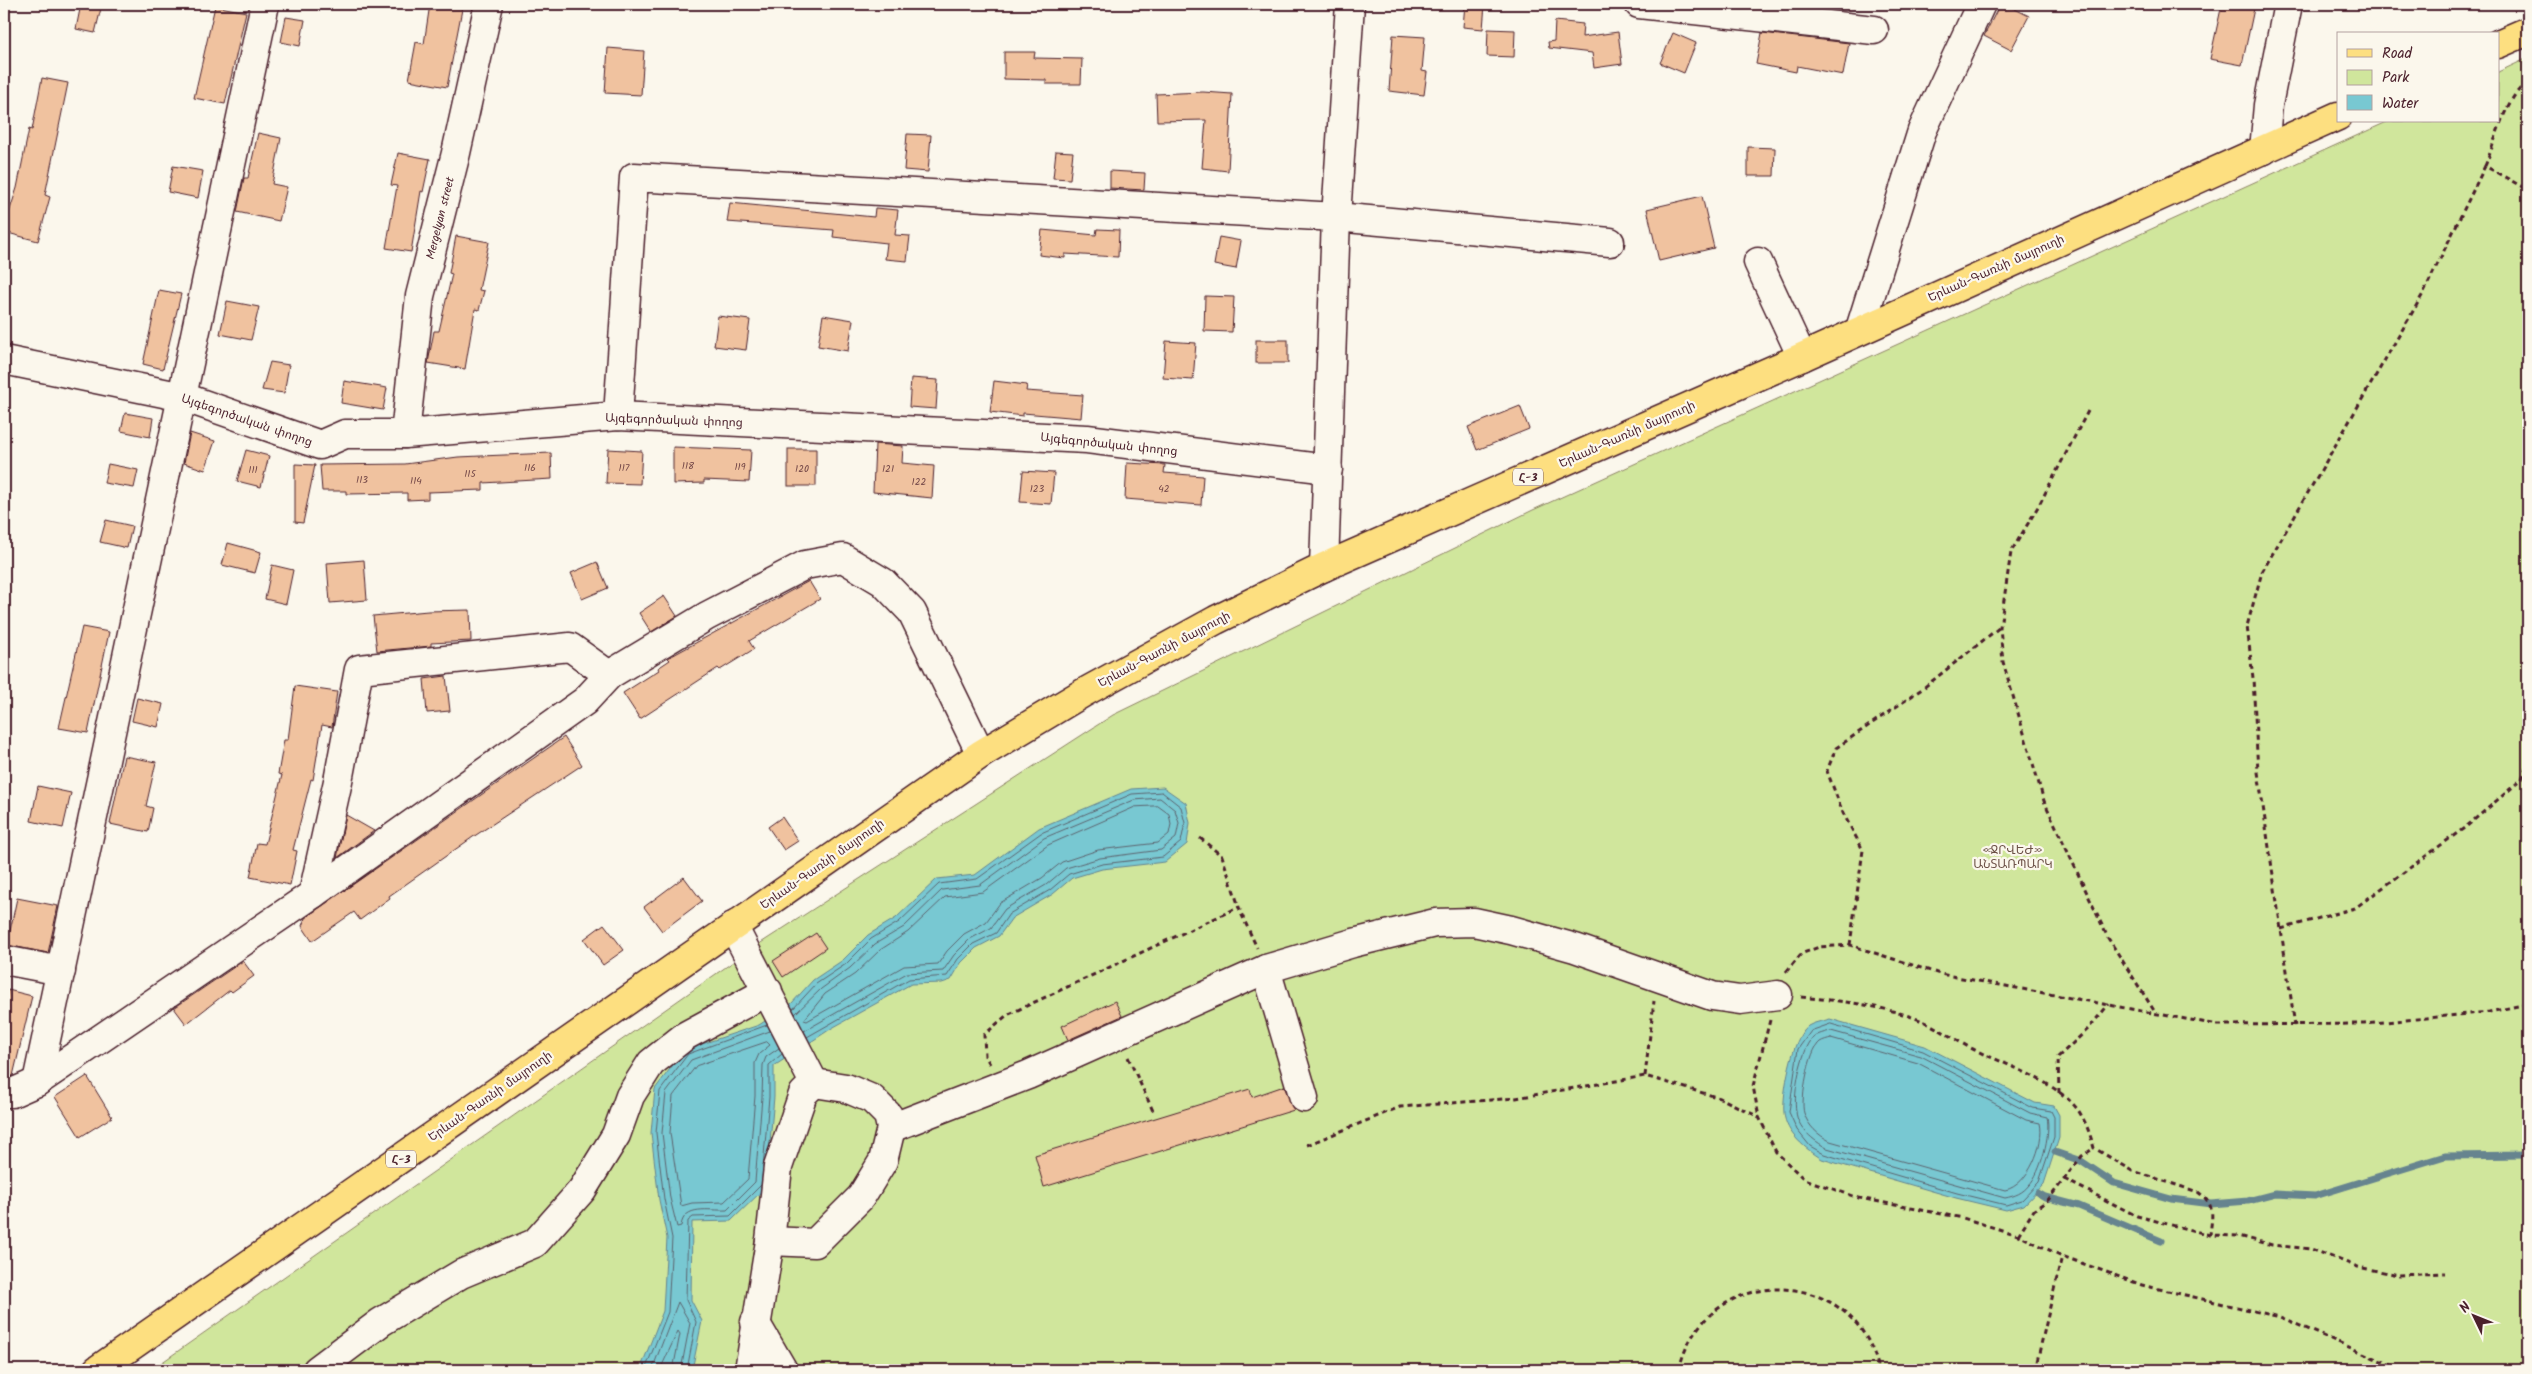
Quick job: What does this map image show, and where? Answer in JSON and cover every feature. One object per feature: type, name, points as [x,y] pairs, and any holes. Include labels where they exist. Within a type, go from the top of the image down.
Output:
[{"type":"main road","points":[[2500,43],[2528,31]]},
{"type":"main road","name":"Երևան-Գառնի մայրուղի","points":[[97,1370],[981,754],[1082,693],[1208,624],[1324,567],[1802,357],[1860,329],[2337,116]]},
{"type":"street","points":[[38,1082],[265,4]]},
{"type":"street","name":"Mergelyan street","points":[[405,434],[420,296],[456,153],[489,4]]},
{"type":"street","points":[[1324,567],[1336,216],[1350,4]]},
{"type":"street","points":[[1639,4],[1874,30]]},
{"type":"street","points":[[1860,329],[1922,131],[1981,4]]},
{"type":"street","points":[[2264,150],[2268,105],[2288,4]]},
{"type":"street","points":[[618,416],[634,177],[1336,216],[1610,242]]},
{"type":"street","points":[[1758,262],[1802,357]]},
{"type":"street","name":"Այգեգործական փողոց","points":[[4,360],[183,397],[320,445],[345,434],[405,434],[618,416],[1087,439],[1328,469]]},
{"type":"street","points":[[4,1092],[12,1093],[38,1082],[313,894],[584,701],[609,675],[707,616],[805,565],[842,558],[883,582],[912,612],[981,754]]},
{"type":"street","points":[[313,894],[338,781],[359,669],[570,647],[609,675]]},
{"type":"street","points":[[891,1128],[1028,1075],[1118,1037],[1266,969],[1353,943],[1435,923],[1474,922],[1575,948],[1712,996],[1740,1000],[1778,995]]},
{"type":"street","points":[[733,926],[811,1077],[846,1088],[872,1100],[888,1115],[891,1128],[883,1161],[861,1197],[815,1243],[770,1241]]},
{"type":"street","points":[[4,960],[61,971]]},
{"type":"street","points":[[1266,969],[1304,1098]]},
{"type":"street","points":[[318,1370],[381,1322],[461,1274],[535,1243],[582,1190],[616,1135],[630,1096],[651,1063],[685,1036],[771,997]]},
{"type":"street","points":[[749,1370],[755,1322],[770,1241],[778,1167],[803,1094],[811,1077]]},
{"type":"street","points":[[755,1322],[782,1370]]},
{"type":"path","points":[[2295,1026],[2258,772],[2253,678],[2247,626],[2262,572],[2423,294],[2485,166],[2504,116],[2519,89],[2528,81]]},
{"type":"path","points":[[2485,166],[2528,190]]},
{"type":"path","points":[[2088,411],[2039,504],[2011,552],[2000,627],[2003,662],[2044,801],[2108,938],[2155,1012]]},
{"type":"path","points":[[1850,945],[1863,850],[1843,813],[1827,771],[1836,748],[1922,689],[2000,627]]},
{"type":"path","points":[[2282,929],[2355,908],[2467,826],[2522,779],[2528,762]]},
{"type":"path","points":[[1200,838],[1222,856],[1239,907],[1266,969]]},
{"type":"path","points":[[995,1072],[985,1056],[984,1035],[1007,1015],[1239,907]]},
{"type":"path","points":[[2402,1370],[2280,1318],[2142,1285],[2062,1256],[2018,1235],[1963,1218],[1859,1198],[1804,1179],[1776,1152],[1759,1117],[1753,1086],[1778,995],[1786,972],[1801,954],[1819,947],[1850,945],[1940,974],[2218,1025],[2295,1026],[2402,1021],[2489,1012],[2528,1004]]},
{"type":"path","points":[[1645,1076],[1657,978]]},
{"type":"path","points":[[1778,995],[1866,1005],[1920,1020],[1951,1035],[1969,1048],[2037,1079],[2077,1109],[2088,1127],[2094,1148],[2133,1170],[2174,1186],[2198,1192],[2211,1204],[2210,1235]]},
{"type":"path","points":[[2059,1094],[2058,1057],[2088,1029],[2109,1004]]},
{"type":"path","points":[[1118,1037],[1154,1113]]},
{"type":"path","points":[[1307,1146],[1400,1107],[1516,1098],[1645,1076],[1720,1098],[1759,1117]]},
{"type":"path","points":[[2018,1235],[2034,1210],[2048,1200],[2082,1156],[2094,1148]]},
{"type":"path","points":[[2064,1179],[2137,1216],[2210,1235],[2239,1236],[2272,1244],[2311,1250],[2358,1267],[2398,1275],[2445,1273]]},
{"type":"path","points":[[2035,1370],[2062,1256]]},
{"type":"path","points":[[1679,1370],[1683,1353],[1701,1323],[1728,1301],[1761,1289],[1796,1289],[1829,1300],[1856,1322],[1875,1351],[1880,1370]]},
{"type":"green space","name":"«ՋՐՎԵԺ» ԱՆՏԱՌՊԱՐԿ","points":[[2528,58],[2528,1370],[151,1370],[753,948],[1113,715],[1533,510],[2387,122],[2500,122],[2500,71]]},
{"type":"water","points":[[1163,787],[1186,803],[1190,823],[1187,844],[1165,862],[1102,869],[1072,878],[1053,894],[1012,918],[999,936],[976,948],[961,963],[951,980],[942,983],[911,984],[832,1028],[774,1066],[774,1097],[766,1187],[731,1221],[692,1222],[691,1300],[702,1321],[692,1370],[640,1370],[663,1311],[667,1238],[659,1200],[651,1133],[655,1089],[684,1050],[759,1025],[791,1004],[813,980],[843,960],[868,935],[896,918],[937,879],[975,875],[1039,828],[1131,789]]},
{"type":"water","points":[[1830,1019],[1925,1046],[2035,1103],[2054,1106],[2059,1115],[2059,1138],[2044,1184],[2024,1205],[2006,1210],[1956,1198],[1822,1159],[1810,1151],[1793,1134],[1786,1121],[1784,1105],[1786,1080],[1797,1042],[1802,1032],[1810,1025]]},
{"type":"building","points":[[81,4],[102,4],[95,33],[76,29]]},
{"type":"building","points":[[430,4],[463,4],[447,87],[409,80],[416,42],[424,44]]},
{"type":"building","points":[[1465,4],[1485,4],[1483,29],[1463,27]]},
{"type":"building","points":[[2000,4],[2005,4],[2029,16],[2011,50],[1984,36]]},
{"type":"building","points":[[2222,4],[2255,4],[2242,65],[2210,59]]},
{"type":"building","points":[[215,6],[246,12],[225,104],[194,98]]},
{"type":"building","points":[[286,17],[305,20],[300,46],[281,42]]},
{"type":"building","points":[[1555,21],[1583,24],[1582,37],[1618,32],[1622,64],[1594,68],[1592,53],[1549,48],[1548,42],[1554,41]]},
{"type":"building","points":[[1488,29],[1515,30],[1514,57],[1487,56]]},
{"type":"building","points":[[1673,33],[1696,43],[1684,73],[1660,63]]},
{"type":"building","points":[[1762,33],[1849,43],[1843,75],[1797,66],[1796,72],[1756,64]]},
{"type":"building","points":[[1393,35],[1425,37],[1422,71],[1427,72],[1424,95],[1389,91]]},
{"type":"building","points":[[608,48],[644,51],[641,95],[605,93]]},
{"type":"building","points":[[1004,52],[1035,52],[1034,58],[1082,59],[1081,84],[1046,84],[1046,80],[1004,79]]},
{"type":"building","points":[[42,78],[68,83],[45,195],[50,197],[38,241],[4,232],[4,228],[17,188],[29,129],[32,130]]},
{"type":"building","points":[[1203,92],[1232,94],[1228,171],[1202,168],[1206,120],[1157,121],[1156,94]]},
{"type":"building","points":[[258,133],[281,138],[272,184],[287,187],[279,221],[237,212],[244,178],[248,178]]},
{"type":"building","points":[[907,134],[931,135],[928,172],[904,170]]},
{"type":"building","points":[[1748,147],[1775,148],[1774,176],[1748,176]]},
{"type":"building","points":[[1056,151],[1073,152],[1070,179],[1053,178]]},
{"type":"building","points":[[398,153],[430,159],[423,192],[421,191],[411,252],[386,248],[397,186],[391,185]]},
{"type":"building","points":[[173,166],[203,171],[198,198],[168,192]]},
{"type":"building","points":[[1110,171],[1145,173],[1144,190],[1110,188]]},
{"type":"building","points":[[1702,196],[1714,248],[1659,261],[1647,209]]},
{"type":"building","points":[[730,203],[874,217],[875,208],[898,210],[895,235],[910,236],[907,261],[885,259],[887,243],[833,237],[834,230],[727,222]]},
{"type":"building","points":[[1097,229],[1119,230],[1118,257],[1065,254],[1065,258],[1039,255],[1042,230],[1096,235]]},
{"type":"building","points":[[456,236],[489,242],[479,290],[484,291],[479,310],[475,309],[465,369],[428,363],[434,331],[439,331],[452,274],[449,273]]},
{"type":"building","points":[[1219,237],[1241,241],[1236,269],[1214,265]]},
{"type":"building","points":[[159,290],[181,294],[163,369],[143,364]]},
{"type":"building","points":[[1205,296],[1234,297],[1232,332],[1204,331]]},
{"type":"building","points":[[227,301],[259,307],[251,340],[220,334]]},
{"type":"building","points":[[823,315],[853,320],[848,351],[818,346]]},
{"type":"building","points":[[718,316],[750,320],[746,350],[714,346]]},
{"type":"building","points":[[1256,340],[1288,340],[1288,363],[1256,363]]},
{"type":"building","points":[[1166,341],[1196,343],[1193,380],[1163,378]]},
{"type":"building","points":[[270,362],[289,365],[284,393],[262,390]]},
{"type":"building","points":[[911,378],[938,380],[936,409],[909,407]]},
{"type":"building","points":[[344,381],[387,388],[383,410],[341,403]]},
{"type":"building","points":[[994,381],[1027,385],[1026,391],[1083,395],[1081,418],[1023,413],[1023,416],[990,412]]},
{"type":"building","points":[[1520,406],[1529,429],[1477,450],[1468,427]]},
{"type":"building","points":[[125,413],[153,418],[150,437],[121,431]]},
{"type":"building","points":[[190,433],[215,441],[205,470],[184,463]]},
{"type":"building","points":[[875,444],[903,446],[902,463],[934,466],[932,498],[873,492]]},
{"type":"building","points":[[673,447],[751,450],[749,482],[704,480],[704,483],[673,484]]},
{"type":"building","points":[[608,449],[642,451],[640,484],[606,483]]},
{"type":"building","points":[[788,449],[816,449],[816,486],[788,486]]},
{"type":"building","points":[[246,450],[269,456],[261,487],[237,481]]},
{"type":"building","points":[[551,453],[552,479],[483,483],[483,490],[428,492],[428,499],[407,500],[407,493],[346,494],[346,491],[322,491],[320,465],[405,464],[458,457]]},
{"type":"building","points":[[1127,463],[1165,465],[1164,473],[1203,476],[1201,505],[1125,499]]},
{"type":"building","points":[[108,464],[138,470],[134,488],[104,483]]},
{"type":"building","points":[[295,464],[315,465],[303,523],[295,522]]},
{"type":"building","points":[[1023,471],[1054,473],[1051,504],[1020,502]]},
{"type":"building","points":[[106,520],[132,526],[127,548],[100,542]]},
{"type":"building","points":[[228,543],[261,552],[255,573],[222,565]]},
{"type":"building","points":[[364,560],[367,600],[330,603],[327,563]]},
{"type":"building","points":[[597,562],[608,588],[582,599],[571,573]]},
{"type":"building","points":[[272,565],[293,570],[286,604],[265,599]]},
{"type":"building","points":[[809,581],[820,599],[749,641],[754,649],[720,670],[718,668],[640,719],[623,693],[659,670],[658,668],[670,660],[668,658]]},
{"type":"building","points":[[664,596],[677,616],[651,632],[639,613]]},
{"type":"building","points":[[470,610],[471,641],[431,643],[431,646],[377,651],[373,616],[428,611]]},
{"type":"building","points":[[82,627],[109,632],[88,733],[59,728]]},
{"type":"building","points":[[446,676],[450,711],[427,713],[424,679]]},
{"type":"building","points":[[295,686],[337,692],[332,727],[322,725],[313,780],[311,779],[293,850],[297,851],[290,885],[250,877],[257,843],[265,844],[282,775],[278,774],[284,740],[288,740]]},
{"type":"building","points":[[137,698],[163,704],[158,727],[132,721]]},
{"type":"building","points":[[564,737],[582,765],[473,837],[389,896],[390,898],[360,920],[354,912],[312,941],[302,926],[305,918]]},
{"type":"building","points":[[124,756],[156,762],[146,806],[153,808],[148,832],[110,824]]},
{"type":"building","points":[[38,786],[71,793],[63,828],[31,821]]},
{"type":"building","points":[[346,815],[374,831],[337,858]]},
{"type":"building","points":[[782,817],[798,841],[784,850],[768,827]]},
{"type":"building","points":[[684,877],[702,901],[662,931],[644,907]]},
{"type":"building","points":[[17,898],[58,906],[48,953],[7,945]]},
{"type":"building","points":[[604,924],[624,950],[603,965],[584,939]]},
{"type":"building","points":[[816,933],[826,948],[783,977],[773,961]]},
{"type":"building","points":[[243,961],[254,976],[232,992],[230,990],[186,1024],[174,1008]]},
{"type":"building","points":[[8,990],[32,996],[13,1076],[4,1077],[4,1009]]},
{"type":"building","points":[[1115,1001],[1122,1016],[1068,1040],[1062,1026]]},
{"type":"building","points":[[87,1076],[112,1117],[80,1137],[55,1097]]},
{"type":"building","points":[[1284,1086],[1294,1110],[1044,1187],[1035,1155],[1250,1089],[1252,1097]]},
{"type":"waterway","points":[[2055,1152],[2081,1161],[2114,1183],[2171,1199],[2211,1204],[2248,1201],[2275,1194],[2315,1196],[2445,1156],[2528,1155]]},
{"type":"waterway","points":[[2038,1193],[2045,1197],[2079,1206],[2161,1241]]}]
